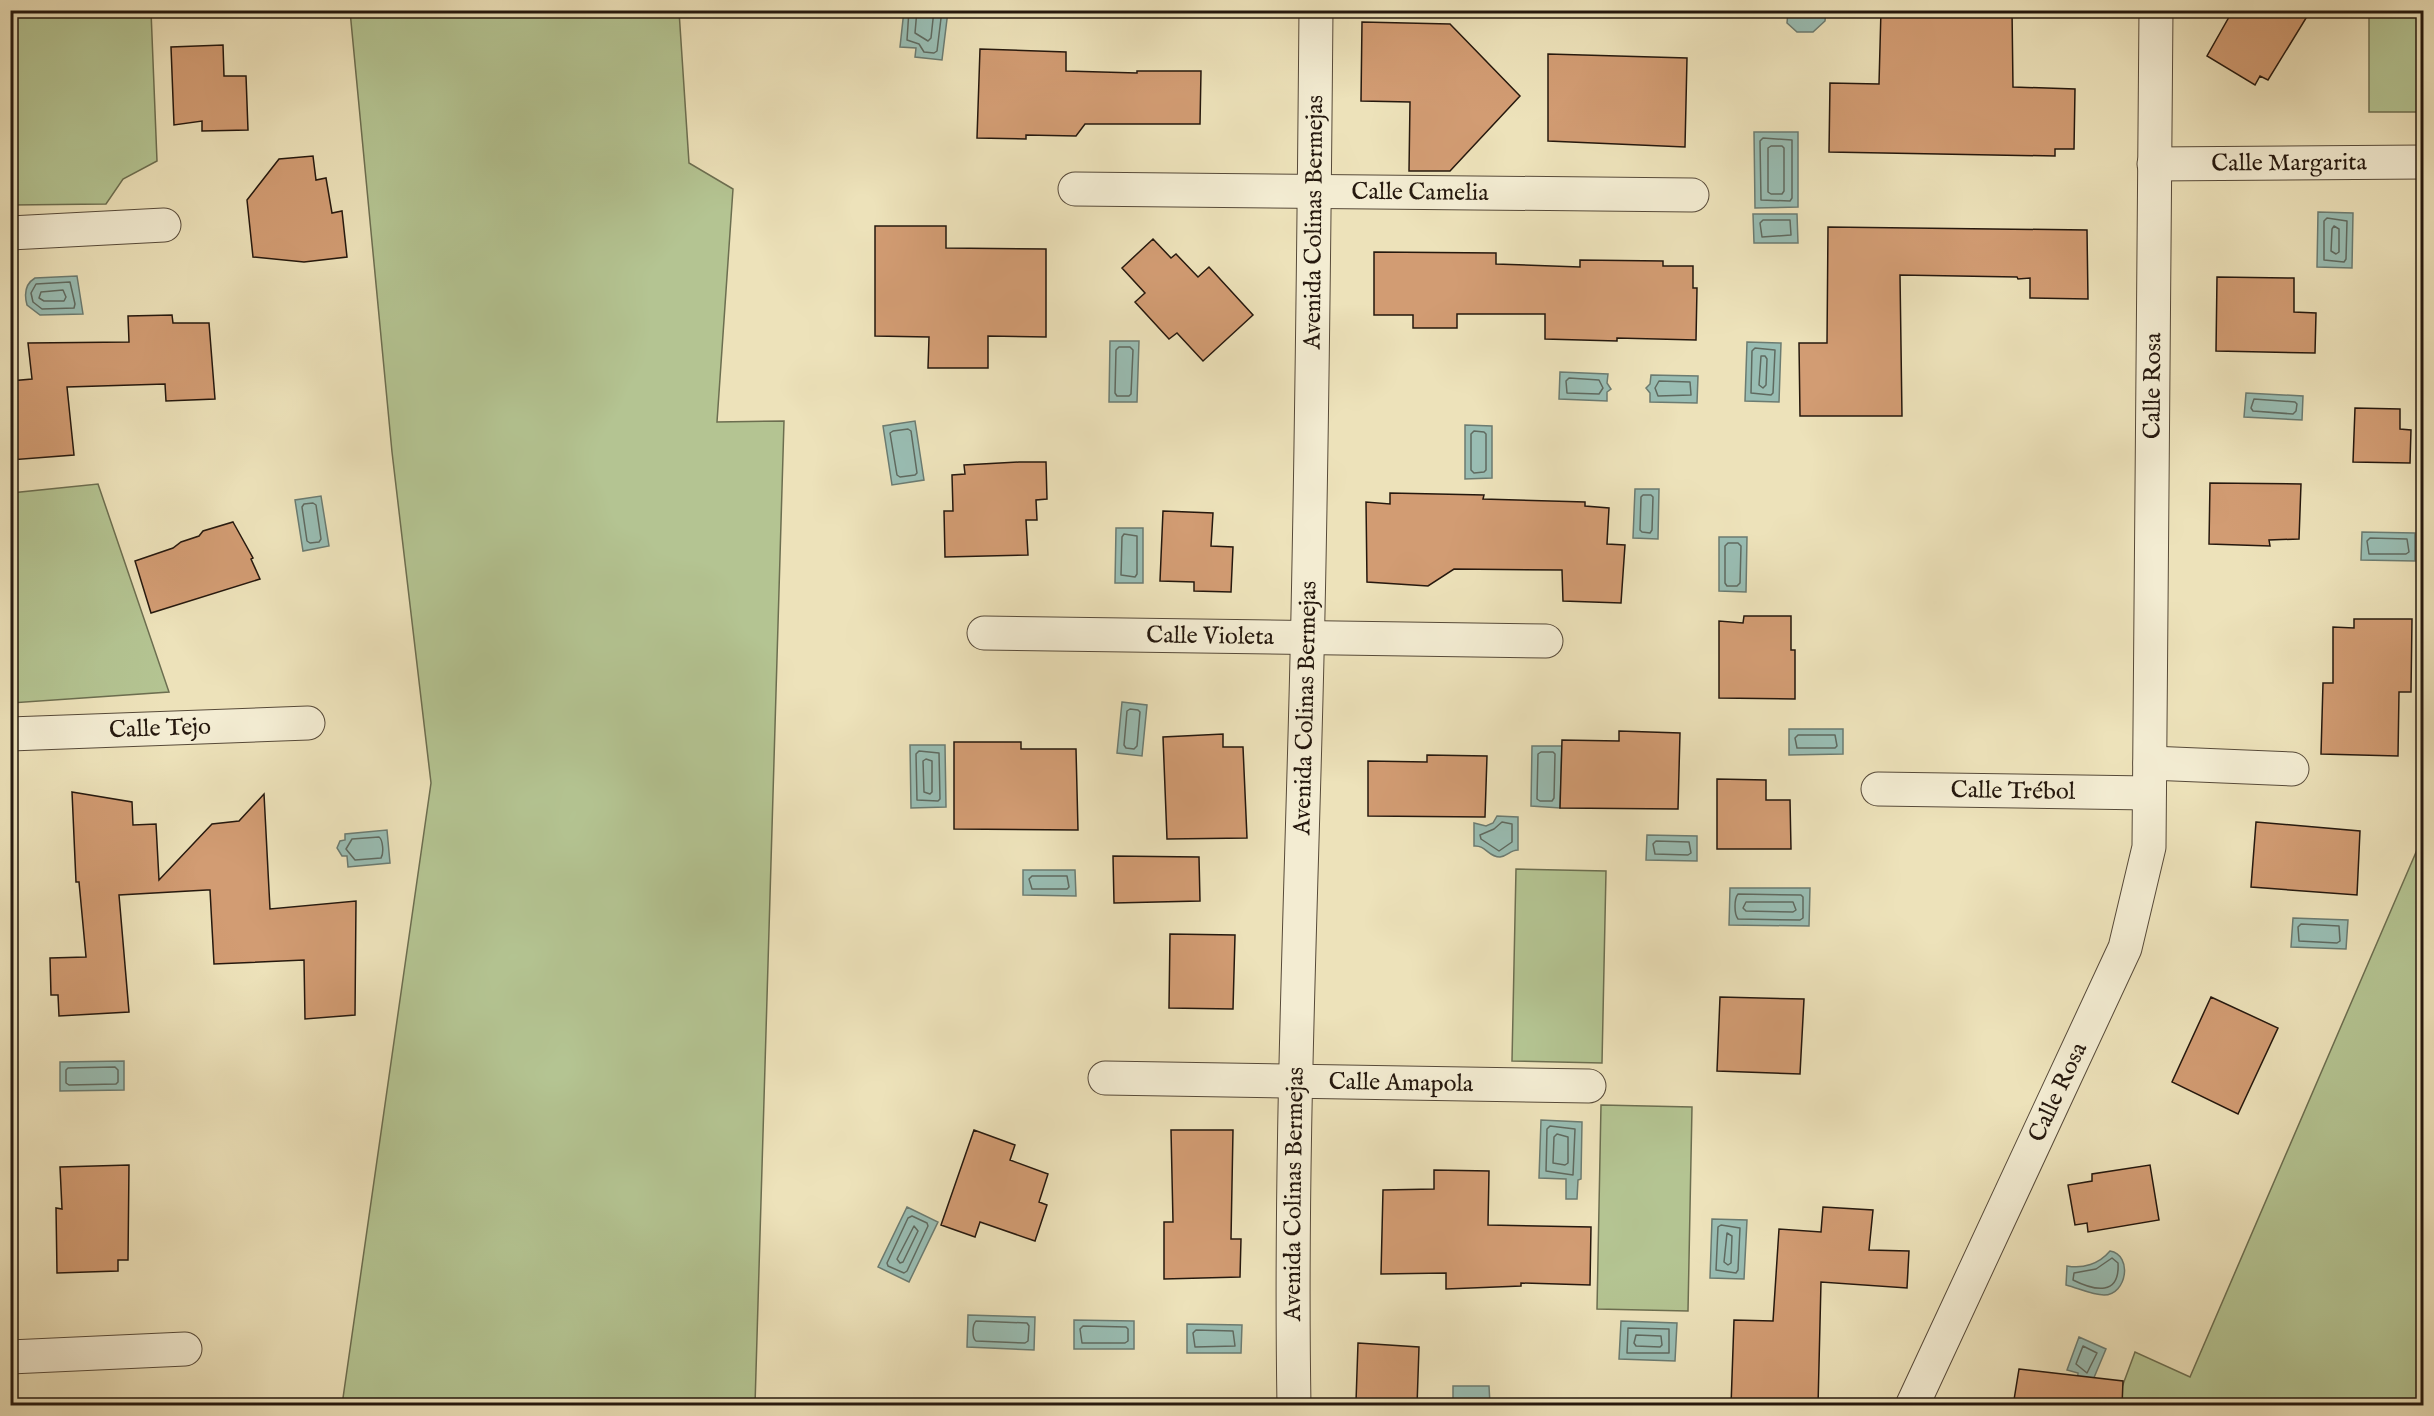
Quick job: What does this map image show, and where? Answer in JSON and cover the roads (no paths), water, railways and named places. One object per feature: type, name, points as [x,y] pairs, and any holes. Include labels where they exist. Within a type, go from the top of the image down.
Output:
[{"type":"street","name":"Avenida Colinas Bermejas","points":[[1294,1406],[1296,1082],[1308,638],[1316,10]]},
{"type":"street","name":"Calle Rosa","points":[[1912,1406],[2125,948],[2149,847],[2156,10]]},
{"type":"street","name":"Calle Margarita","points":[[2154,164],[2424,162]]},
{"type":"street","name":"Calle Camelia","points":[[1075,189],[1692,195]]},
{"type":"street","points":[[10,233],[164,225]]},
{"type":"street","name":"Calle Violeta","points":[[984,633],[1546,641]]},
{"type":"street","name":"Calle Tejo","points":[[10,734],[308,723]]},
{"type":"street","points":[[2149,778],[2292,769]]},
{"type":"street","name":"Calle Trébol","points":[[1878,789],[2149,778]]},
{"type":"street","name":"Calle Amapola","points":[[1105,1078],[1589,1086]]},
{"type":"street","points":[[10,1357],[185,1349]]},
{"type":"water","points":[[904,10],[948,11],[942,60],[915,57],[916,48],[900,47]]},
{"type":"water","points":[[1788,11],[1826,11],[1825,21],[1813,32],[1797,32],[1787,23]]},
{"type":"water","points":[[1754,132],[1798,132],[1798,207],[1755,208]]},
{"type":"water","points":[[2318,212],[2353,213],[2352,268],[2317,267]]},
{"type":"water","points":[[1753,214],[1797,214],[1798,243],[1754,243]]},
{"type":"water","points":[[77,276],[83,314],[40,315],[27,305],[26,290],[35,278]]},
{"type":"water","points":[[1110,341],[1139,341],[1137,402],[1109,402]]},
{"type":"water","points":[[1747,342],[1781,343],[1779,402],[1745,401]]},
{"type":"water","points":[[1560,372],[1608,374],[1607,383],[1611,389],[1607,392],[1607,401],[1559,399]]},
{"type":"water","points":[[1651,375],[1698,376],[1697,403],[1650,402],[1650,393],[1646,388],[1650,384]]},
{"type":"water","points":[[2246,393],[2303,396],[2302,420],[2244,417]]},
{"type":"water","points":[[915,421],[924,480],[892,485],[883,426]]},
{"type":"water","points":[[1465,425],[1492,426],[1492,478],[1465,479]]},
{"type":"water","points":[[1635,489],[1659,489],[1658,539],[1633,538]]},
{"type":"water","points":[[321,496],[329,546],[303,551],[295,500]]},
{"type":"water","points":[[1116,528],[1143,528],[1143,583],[1115,583]]},
{"type":"water","points":[[2362,532],[2415,533],[2415,561],[2361,560]]},
{"type":"water","points":[[1719,537],[1747,537],[1746,592],[1719,591]]},
{"type":"water","points":[[1122,702],[1147,705],[1142,756],[1117,753]]},
{"type":"water","points":[[1789,729],[1843,729],[1843,754],[1789,755]]},
{"type":"water","points":[[910,745],[945,745],[946,807],[911,808]]},
{"type":"water","points":[[1532,746],[1562,746],[1560,808],[1531,806]]},
{"type":"water","points":[[1497,816],[1518,817],[1518,850],[1500,857],[1481,847],[1474,846],[1474,823],[1486,826],[1493,823]]},
{"type":"water","points":[[387,830],[390,863],[348,867],[347,856],[342,856],[337,848],[340,841],[345,840],[345,834]]},
{"type":"water","points":[[1647,835],[1697,836],[1697,861],[1646,860]]},
{"type":"water","points":[[1023,870],[1075,870],[1076,896],[1023,895]]},
{"type":"water","points":[[1730,888],[1810,888],[1809,926],[1729,925]]},
{"type":"water","points":[[2293,918],[2348,920],[2346,949],[2291,947]]},
{"type":"water","points":[[124,1061],[124,1090],[60,1091],[60,1062]]},
{"type":"water","points":[[1541,1120],[1582,1122],[1581,1179],[1578,1180],[1577,1199],[1566,1199],[1566,1179],[1539,1178]]},
{"type":"water","points":[[907,1207],[938,1222],[909,1282],[878,1267]]},
{"type":"water","points":[[1712,1219],[1747,1220],[1744,1279],[1710,1278]]},
{"type":"water","points":[[2110,1251],[2117,1254],[2124,1267],[2122,1282],[2118,1289],[2112,1293],[2099,1295],[2066,1285],[2067,1266],[2079,1267],[2090,1264],[2101,1259]]},
{"type":"water","points":[[968,1315],[1035,1317],[1034,1350],[967,1347]]},
{"type":"water","points":[[1074,1320],[1134,1321],[1134,1349],[1074,1349]]},
{"type":"water","points":[[1621,1321],[1677,1323],[1675,1361],[1619,1359]]},
{"type":"water","points":[[1187,1324],[1242,1325],[1241,1353],[1187,1353]]},
{"type":"water","points":[[2079,1337],[2106,1349],[2085,1399],[2076,1396],[2078,1373],[2067,1370]]},
{"type":"water","points":[[1453,1386],[1489,1386],[1490,1405],[1453,1405]]}]
